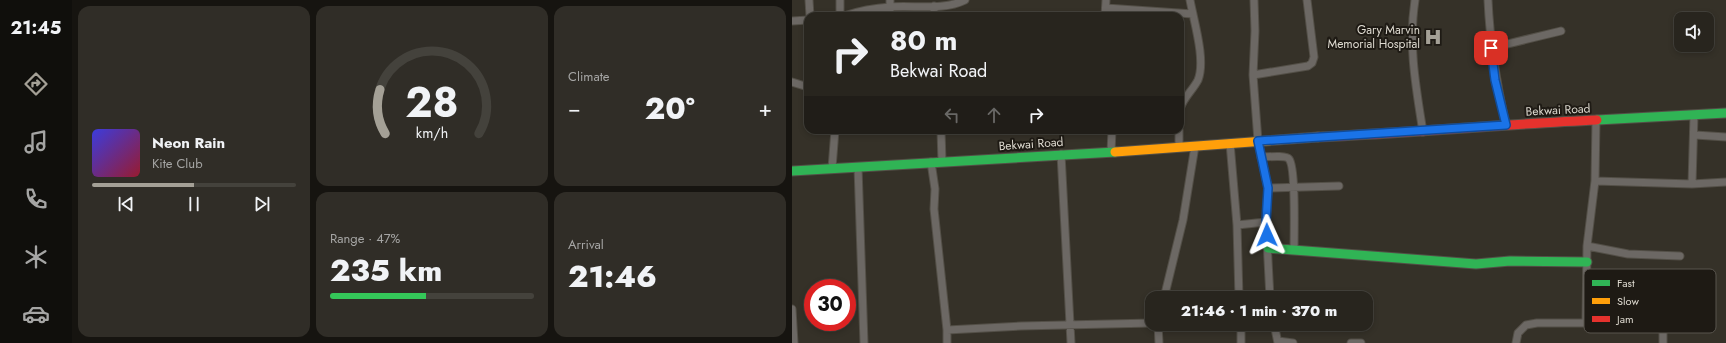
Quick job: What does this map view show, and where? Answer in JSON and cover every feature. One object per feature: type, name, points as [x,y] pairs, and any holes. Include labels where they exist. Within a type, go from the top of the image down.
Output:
[{"type":"main road","name":"Bekwai Road","points":[[792,171],[1423,132],[1506,125],[1726,113]]},
{"type":"main road","points":[[1268,248],[1476,264],[1510,261],[1587,262]]},
{"type":"street","points":[[809,0],[810,12]]},
{"type":"street","points":[[840,0],[840,12]]},
{"type":"street","points":[[859,12],[890,3],[934,6],[958,4],[965,0]]},
{"type":"street","points":[[1106,0],[1106,12]]},
{"type":"street","points":[[1184,100],[1192,91],[1198,78],[1200,66],[1200,52],[1190,0]]},
{"type":"street","points":[[1254,0],[1255,31],[1253,74],[1258,141],[1268,188],[1266,222],[1270,291]]},
{"type":"street","points":[[1253,74],[1308,66],[1312,63],[1314,57],[1307,0]]},
{"type":"street","points":[[1415,0],[1412,45],[1414,79],[1423,132]]},
{"type":"street","points":[[1488,0],[1495,80],[1506,125]]},
{"type":"street","points":[[934,6],[934,12]]},
{"type":"street","points":[[1106,8],[1164,12]]},
{"type":"street","points":[[1184,13],[1193,14]]},
{"type":"street","points":[[792,21],[804,20]]},
{"type":"street","points":[[1491,48],[1561,31]]},
{"type":"street","points":[[792,82],[804,86]]},
{"type":"street","points":[[1692,184],[1694,115]]},
{"type":"street","points":[[1587,269],[1587,246],[1595,181],[1596,120]]},
{"type":"street","points":[[832,168],[835,134]]},
{"type":"street","points":[[941,134],[942,162]]},
{"type":"street","points":[[1111,152],[1112,134]]},
{"type":"street","points":[[1179,134],[1179,147]]},
{"type":"street","points":[[1694,135],[1726,137]]},
{"type":"street","points":[[1230,143],[1237,225],[1239,291]]},
{"type":"street","points":[[1166,291],[1183,220],[1195,146]]},
{"type":"street","points":[[1061,154],[1071,343]]},
{"type":"street","points":[[1261,157],[1286,157],[1289,159],[1293,188],[1294,250]]},
{"type":"street","points":[[931,162],[935,189],[934,210],[947,330],[947,343]]},
{"type":"street","points":[[858,167],[864,343]]},
{"type":"street","points":[[1595,181],[1692,184],[1726,182]]},
{"type":"street","points":[[1268,188],[1339,186]]},
{"type":"street","points":[[1237,225],[1266,222]]},
{"type":"street","points":[[1587,246],[1628,254],[1680,256]]},
{"type":"street","points":[[792,309],[794,343]]},
{"type":"street","points":[[947,330],[1145,322]]},
{"type":"street","points":[[1516,343],[1518,333],[1526,325],[1537,323],[1584,322]]},
{"type":"street","points":[[1158,331],[1159,343]]},
{"type":"street","points":[[1241,331],[1241,343]]},
{"type":"street","points":[[1276,331],[1278,342],[1293,343]]},
{"type":"street","points":[[1351,343],[1361,343]]},
{"type":"traffic: fast","points":[[1597,120],[1726,113]]},
{"type":"traffic: fast","points":[[792,171],[1115,152]]},
{"type":"traffic: fast","points":[[1268,248],[1476,264],[1510,261],[1587,262]]},
{"type":"traffic: slow","points":[[1115,152],[1318,137]]},
{"type":"traffic: jam","points":[[1318,137],[1597,120]]},
{"type":"place","name":"Gary Marvin Memorial Hospital","points":[[1433,37]]},
{"type":"route","points":[[1267,235],[1266,222],[1268,188],[1258,141],[1423,132],[1506,125],[1495,80],[1491,48]]}]
